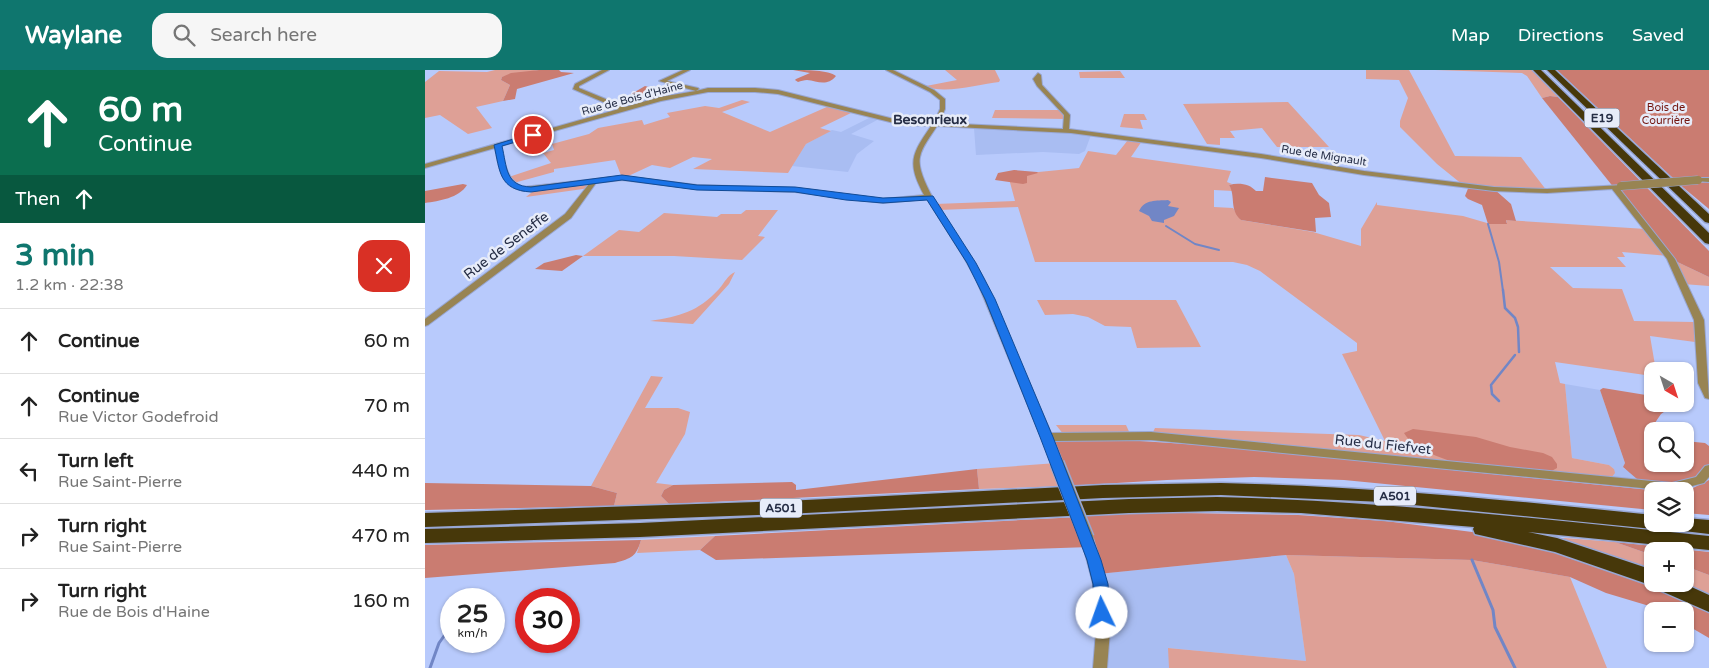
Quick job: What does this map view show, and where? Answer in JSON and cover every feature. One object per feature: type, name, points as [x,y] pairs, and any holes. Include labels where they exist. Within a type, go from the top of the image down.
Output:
[{"type":"highway","name":"E19","points":[[1537,70],[1709,240]]},
{"type":"highway","name":"E19","points":[[1551,70],[1709,220]]},
{"type":"highway","name":"A501","points":[[425,520],[739,510],[1136,490],[1218,488],[1298,490],[1425,498],[1644,521]]},
{"type":"highway","name":"A501","points":[[425,536],[649,530],[1129,506],[1227,504],[1355,510],[1556,527],[1709,543]]},
{"type":"highway","points":[[1355,510],[1461,525],[1543,541],[1599,558],[1644,575]]},
{"type":"highway","points":[[1694,526],[1709,527]]},
{"type":"highway","points":[[1683,592],[1709,604]]},
{"type":"street","points":[[606,70],[577,85],[576,89],[625,109]]},
{"type":"street","points":[[687,70],[662,81],[704,91]]},
{"type":"street","points":[[889,70],[932,90],[941,97],[943,105],[936,125],[921,147],[915,160],[917,172],[990,299],[1087,538],[1100,584],[1103,630],[1100,668]]},
{"type":"street","points":[[1038,75],[1067,115],[1066,131]]},
{"type":"street","name":"Rue de Bois d'Haine","points":[[425,166],[660,99],[704,91],[772,91],[902,124],[936,125]]},
{"type":"street","points":[[902,124],[904,119],[912,116]]},
{"type":"street","name":"Rue de Mignault","points":[[936,125],[1066,131],[1261,156],[1364,173],[1494,189],[1547,191],[1709,180]]},
{"type":"street","points":[[498,145],[506,178],[517,188],[531,189],[622,178],[697,187],[782,189],[883,201],[930,197]]},
{"type":"street","name":"Rue de Seneffe","points":[[425,323],[568,216],[595,180]]},
{"type":"street","points":[[1618,186],[1671,259],[1699,320],[1703,383],[1709,396]]},
{"type":"street","name":"Rue du Fiefvet","points":[[1047,437],[1151,436],[1672,487],[1700,480],[1709,469]]},
{"type":"shaded area","points":[[495,70],[539,70],[502,77],[501,80],[510,85],[503,101],[476,107],[492,128],[468,134],[440,115],[425,118],[425,82],[439,71],[487,72]]},
{"type":"shaded area","points":[[945,70],[995,70],[1000,80],[999,82],[952,89],[926,86],[957,80]]},
{"type":"shaded area","points":[[1366,70],[1409,70],[1455,156],[1521,157],[1547,191],[1463,185],[1437,164],[1400,127],[1400,121],[1408,98],[1399,80],[1366,79]]},
{"type":"shaded area","points":[[1435,70],[1532,70],[1558,97],[1542,98],[1527,76],[1522,73]]},
{"type":"shaded area","points":[[1120,71],[1125,78],[1080,78],[1079,72]]},
{"type":"shaded area","points":[[742,100],[750,102],[722,112],[770,132],[829,106],[853,112],[820,128],[831,131],[806,144],[788,173],[693,169],[712,159],[693,157],[670,168],[652,165],[624,178],[622,178],[615,160],[554,169],[554,172],[510,184],[506,178],[551,163],[543,153],[554,150],[552,144],[589,134],[598,128],[642,120],[644,125],[670,117],[667,113],[705,106],[719,108]]},
{"type":"shaded area","points":[[1288,102],[1329,147],[1277,147],[1262,128],[1230,131],[1235,138],[1220,138],[1220,145],[1207,144],[1183,104]]},
{"type":"shaded area","points":[[995,110],[1064,110],[1067,119],[992,118]]},
{"type":"shaded area","points":[[1124,114],[1144,114],[1147,120],[1140,120],[1143,129],[1120,127]]},
{"type":"shaded area","points":[[871,117],[879,119],[851,134],[874,141],[857,154],[848,172],[792,166],[806,144],[832,130],[841,132]]},
{"type":"shaded area","points":[[974,128],[1053,131],[1091,135],[1085,151],[1079,154],[1043,152],[976,155]]},
{"type":"shaded area","points":[[1128,140],[1142,141],[1131,157],[1231,171],[1227,182],[1232,184],[1229,185],[1233,191],[1214,190],[1214,207],[1233,208],[1241,220],[1313,232],[1361,246],[1361,229],[1377,202],[1377,205],[1463,216],[1488,224],[1507,223],[1506,220],[1646,229],[1669,256],[1622,252],[1625,257],[1617,257],[1626,267],[1550,267],[1573,288],[1622,289],[1634,321],[1694,322],[1695,342],[1650,336],[1654,362],[1644,362],[1644,375],[1555,362],[1560,383],[1565,384],[1572,458],[1609,465],[1614,469],[1615,473],[1608,482],[1151,436],[1155,428],[1359,435],[1385,441],[1342,354],[1357,351],[1357,343],[1260,271],[1247,265],[1233,262],[1035,262],[1018,207],[938,210],[935,204],[1015,201],[1008,175],[1079,168],[1088,151],[1116,155]]},
{"type":"shaded area","points":[[595,180],[590,188],[526,197],[536,189]]},
{"type":"shaded area","points":[[1168,200],[1171,202],[1168,206],[1179,208],[1174,216],[1164,220],[1164,223],[1152,221],[1149,216],[1139,211],[1144,204]]},
{"type":"shaded area","points":[[746,210],[778,210],[758,236],[765,237],[742,260],[674,256],[583,256],[619,230],[639,232],[664,213],[717,217],[721,214],[741,214]]},
{"type":"shaded area","points":[[1671,259],[1709,277],[1709,286],[1683,284]]},
{"type":"shaded area","points":[[735,272],[729,284],[693,324],[650,321],[679,315],[696,308],[711,297],[728,277]]},
{"type":"shaded area","points":[[1037,300],[1176,300],[1201,347],[1137,348],[1131,327],[1105,326],[1088,317],[1073,314],[1045,315]]},
{"type":"shaded area","points":[[651,376],[663,377],[645,408],[678,408],[690,412],[685,434],[656,483],[673,485],[664,490],[661,496],[669,504],[614,506],[617,493],[591,486]]},
{"type":"shaded area","points":[[1565,384],[1600,390],[1625,463],[1623,468],[1647,482],[1644,482],[1644,484],[1608,482],[1614,469],[1609,465],[1572,458]]},
{"type":"shaded area","points":[[1056,425],[1126,425],[1131,436],[1064,435]]},
{"type":"shaded area","points":[[1057,463],[1066,486],[979,489],[977,469]]},
{"type":"shaded area","points":[[715,536],[700,550],[637,553],[641,540]]},
{"type":"shaded area","points":[[1559,539],[1615,542],[1644,552],[1644,569]]},
{"type":"shaded area","points":[[1286,555],[1294,574],[1306,661],[1169,648],[1169,668],[1100,668],[1098,574]]},
{"type":"shaded area","points":[[1286,555],[1472,560],[1570,577],[1607,668],[1169,668],[1168,648],[1306,661],[1294,574]]},
{"type":"shaded area","points":[[1694,569],[1709,575],[1709,596],[1694,589]]},
{"type":"green space","points":[[559,70],[561,72],[574,73],[517,89],[515,99],[503,101],[510,85],[501,80],[502,77],[511,73]]},
{"type":"green space","points":[[793,70],[822,71],[836,76],[826,82],[807,80],[798,82],[795,80],[810,73]]},
{"type":"green space","name":"Bois de Courrière","points":[[1557,70],[1709,70],[1709,178],[1674,179]]},
{"type":"green space","points":[[645,86],[666,92],[650,100],[628,96]]},
{"type":"green space","points":[[1558,97],[1709,251],[1709,277],[1671,259],[1542,98]]},
{"type":"green space","points":[[1014,170],[1038,173],[1027,176],[1027,183],[1023,184],[995,180],[998,173]]},
{"type":"green space","points":[[1265,177],[1312,183],[1319,195],[1329,203],[1331,217],[1315,218],[1316,232],[1241,220],[1235,212],[1229,185],[1244,184],[1256,191],[1263,191]]},
{"type":"green space","points":[[1709,182],[1709,209],[1679,184]]},
{"type":"green space","points":[[463,184],[467,185],[454,196],[425,203],[425,191]]},
{"type":"green space","points":[[1469,186],[1494,189],[1511,204],[1516,221],[1506,220],[1507,224],[1488,224],[1482,205],[1465,196]]},
{"type":"green space","points":[[576,255],[583,256],[562,271],[535,269],[544,263]]},
{"type":"green space","points":[[1603,388],[1644,395],[1644,412],[1664,412],[1656,422],[1644,422],[1644,472],[1694,472],[1694,442],[1705,443],[1709,446],[1709,469],[1690,482],[1644,482],[1637,479],[1623,467],[1625,463],[1600,390]]},
{"type":"green space","points":[[1413,429],[1476,437],[1510,447],[1543,453],[1552,457],[1557,464],[1557,468],[1548,473],[1492,471],[1466,466],[1425,451],[1416,445],[1404,433]]},
{"type":"green space","points":[[1064,436],[1216,446],[1644,489],[1644,509],[1344,480],[1254,477],[1066,486],[1053,443]]},
{"type":"green space","points":[[977,469],[979,489],[669,504],[661,496],[664,490],[673,485],[792,482],[796,485],[796,490]]},
{"type":"green space","points":[[1709,480],[1709,515],[1694,514],[1694,488]]},
{"type":"green space","points":[[425,483],[591,486],[617,493],[614,506],[425,510]]},
{"type":"green space","points":[[1121,512],[1298,515],[1385,521],[1504,536],[1627,576],[1644,583],[1644,592],[1663,592],[1686,602],[1644,602],[1644,604],[1606,593],[1570,577],[1472,560],[1286,555],[1098,574],[1090,547],[716,560],[700,550],[715,536],[1079,517]]},
{"type":"green space","points":[[641,540],[633,556],[615,563],[425,578],[425,545]]},
{"type":"green space","points":[[1615,542],[1644,545],[1644,552]]},
{"type":"green space","points":[[1694,550],[1709,552],[1709,575],[1694,569]]},
{"type":"green space","points":[[1694,605],[1709,612],[1709,638],[1694,629]]},
{"type":"waterway","points":[[1488,224],[1499,262],[1503,291]]},
{"type":"waterway","points":[[1166,226],[1195,244],[1219,250]]},
{"type":"waterway","points":[[1503,290],[1505,308],[1515,318],[1518,327],[1519,352]]},
{"type":"waterway","points":[[1499,401],[1492,394],[1491,385],[1515,355]]},
{"type":"waterway","points":[[1472,560],[1493,610],[1495,627],[1515,668]]},
{"type":"waterway","points":[[430,668],[440,642]]},
{"type":"district","name":"Besonrieux","points":[[930,119]]},
{"type":"route","points":[[533,135],[498,145],[506,178],[510,184],[520,189],[622,178],[697,187],[795,190],[846,198],[883,201],[930,197],[971,263],[990,299],[1087,538],[1100,584],[1102,613]]}]
